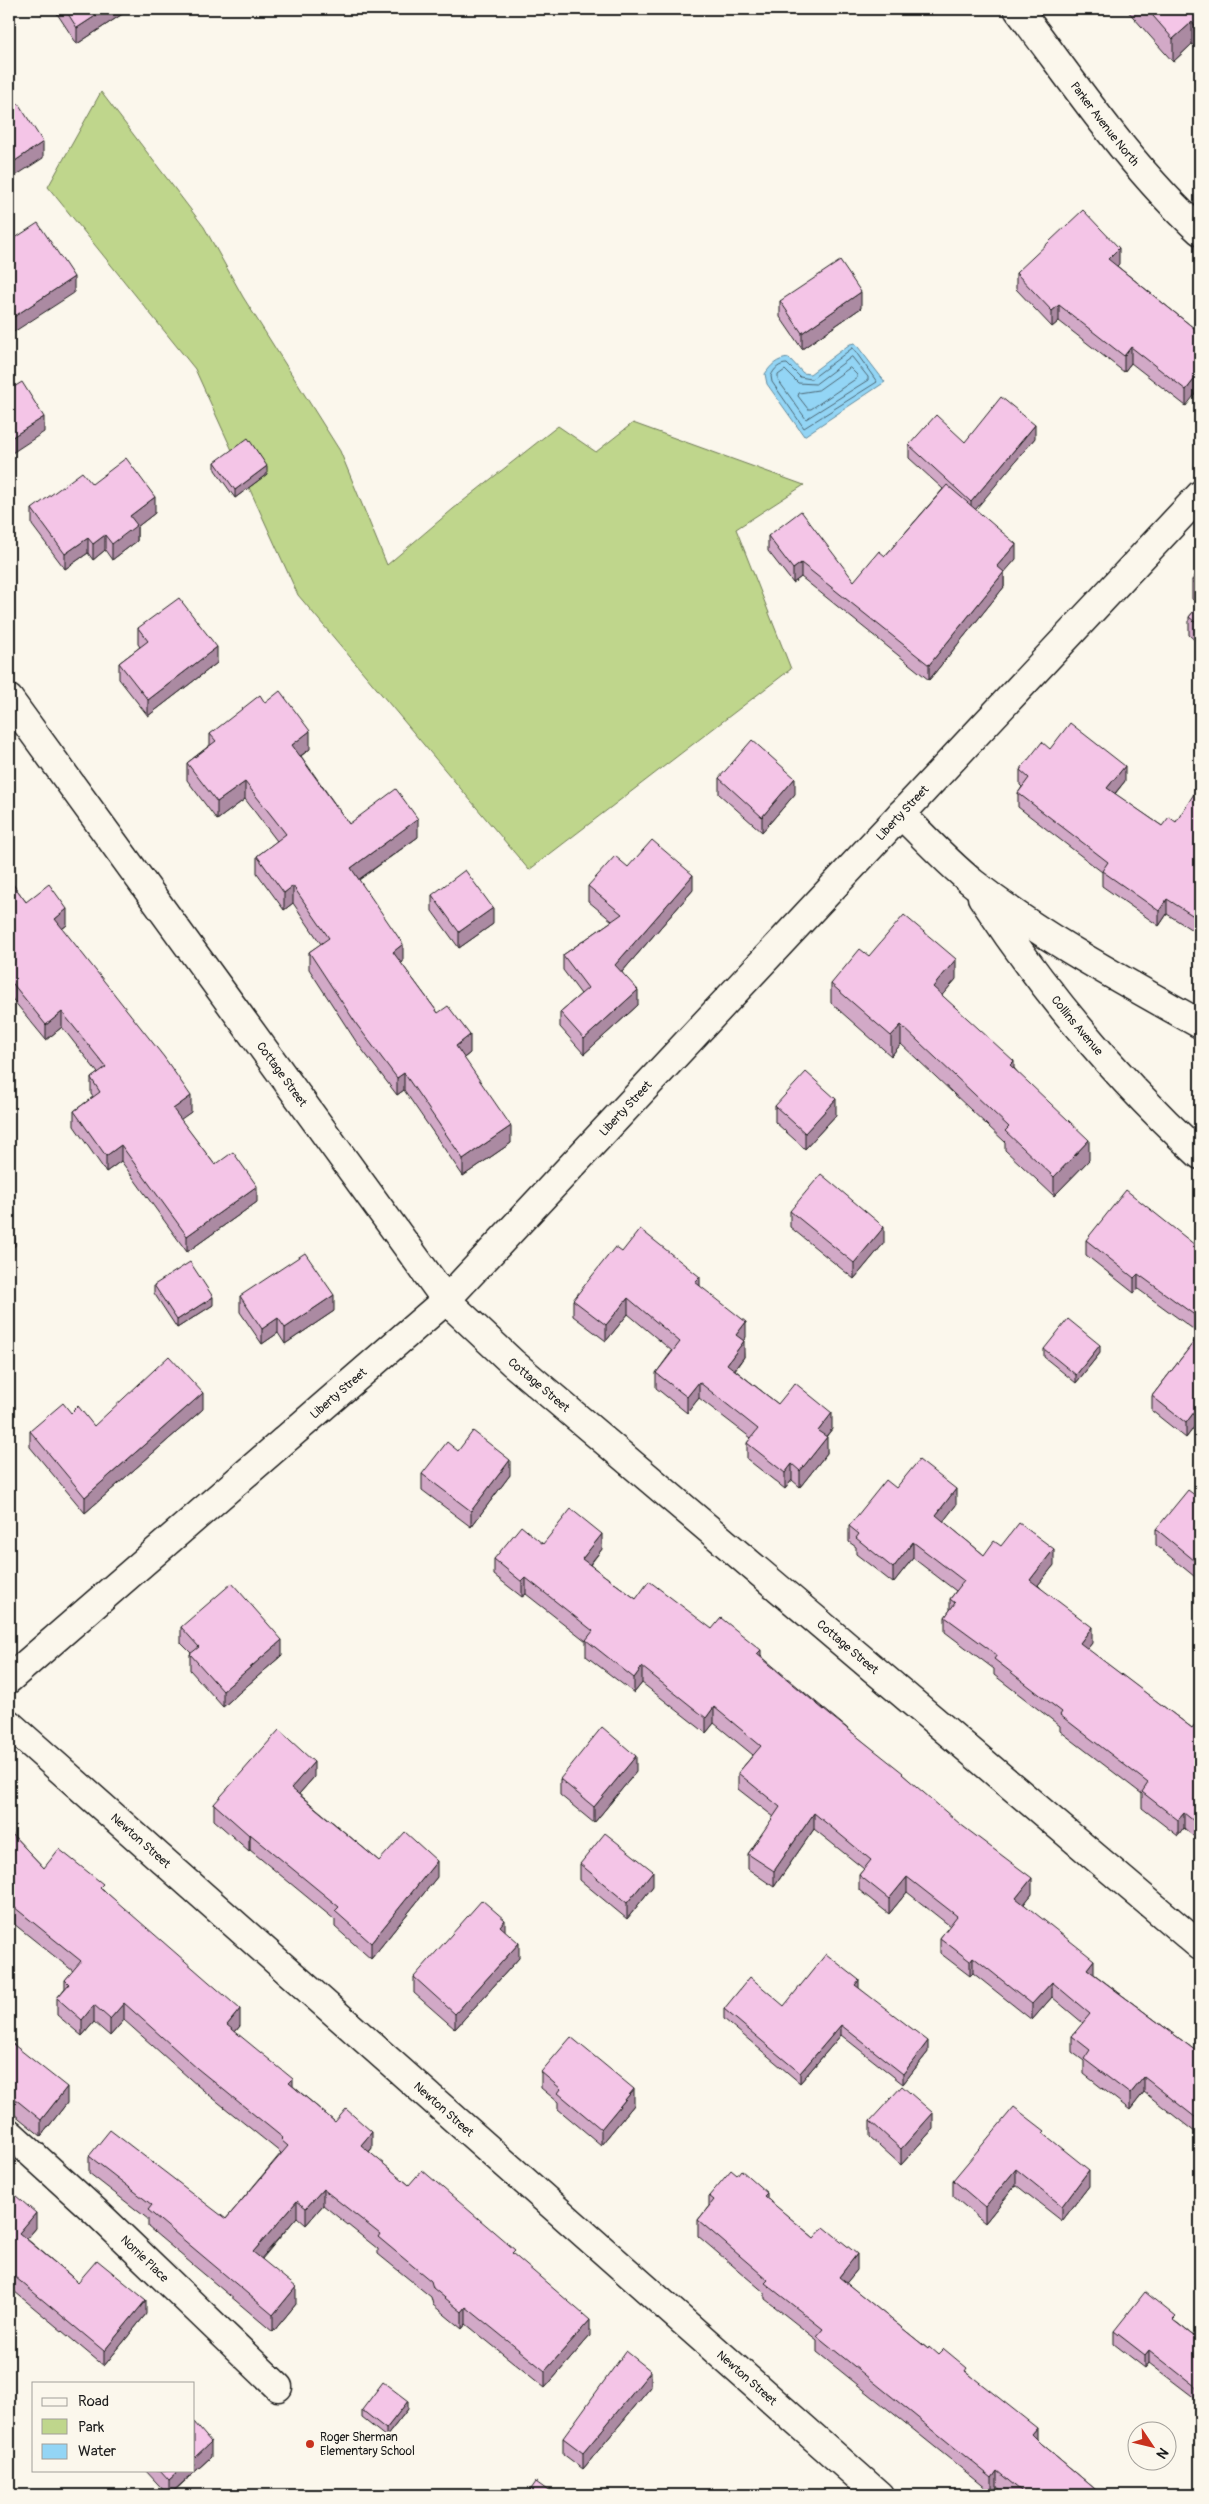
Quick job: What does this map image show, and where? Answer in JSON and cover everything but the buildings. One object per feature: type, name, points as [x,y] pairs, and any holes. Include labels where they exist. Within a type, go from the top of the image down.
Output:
[{"type":"street","name":"Parker Avenue North","points":[[1018,9],[1124,148],[1178,210],[1200,231]]},
{"type":"street","name":"Liberty Street","points":[[9,1678],[446,1300],[1200,495]]},
{"type":"street","name":"Cottage Street","points":[[9,699],[446,1300],[513,1363],[1200,1946]]},
{"type":"street","name":"Collins Avenue","points":[[901,814],[972,882],[1030,925],[1084,960],[1200,1024]]},
{"type":"street","name":"Collins Avenue","points":[[972,882],[1049,994],[1094,1048],[1165,1123],[1200,1155]]},
{"type":"street","name":"Newton Street","points":[[9,1724],[879,2495]]},
{"type":"street","name":"Norrie Place","points":[[9,2133],[96,2212],[278,2387]]},
{"type":"green space","points":[[101,92],[204,227],[243,297],[340,451],[387,565],[453,509],[558,426],[596,452],[633,423],[804,485],[736,529],[791,669],[529,870],[298,595],[195,369],[48,187]]},
{"type":"water","points":[[855,343],[885,382],[804,436],[767,384],[765,374],[775,363],[789,358],[803,373],[810,374],[850,344]]},
{"type":"place","name":"Roger Sherman Elementary School","points":[[310,2444]]}]
